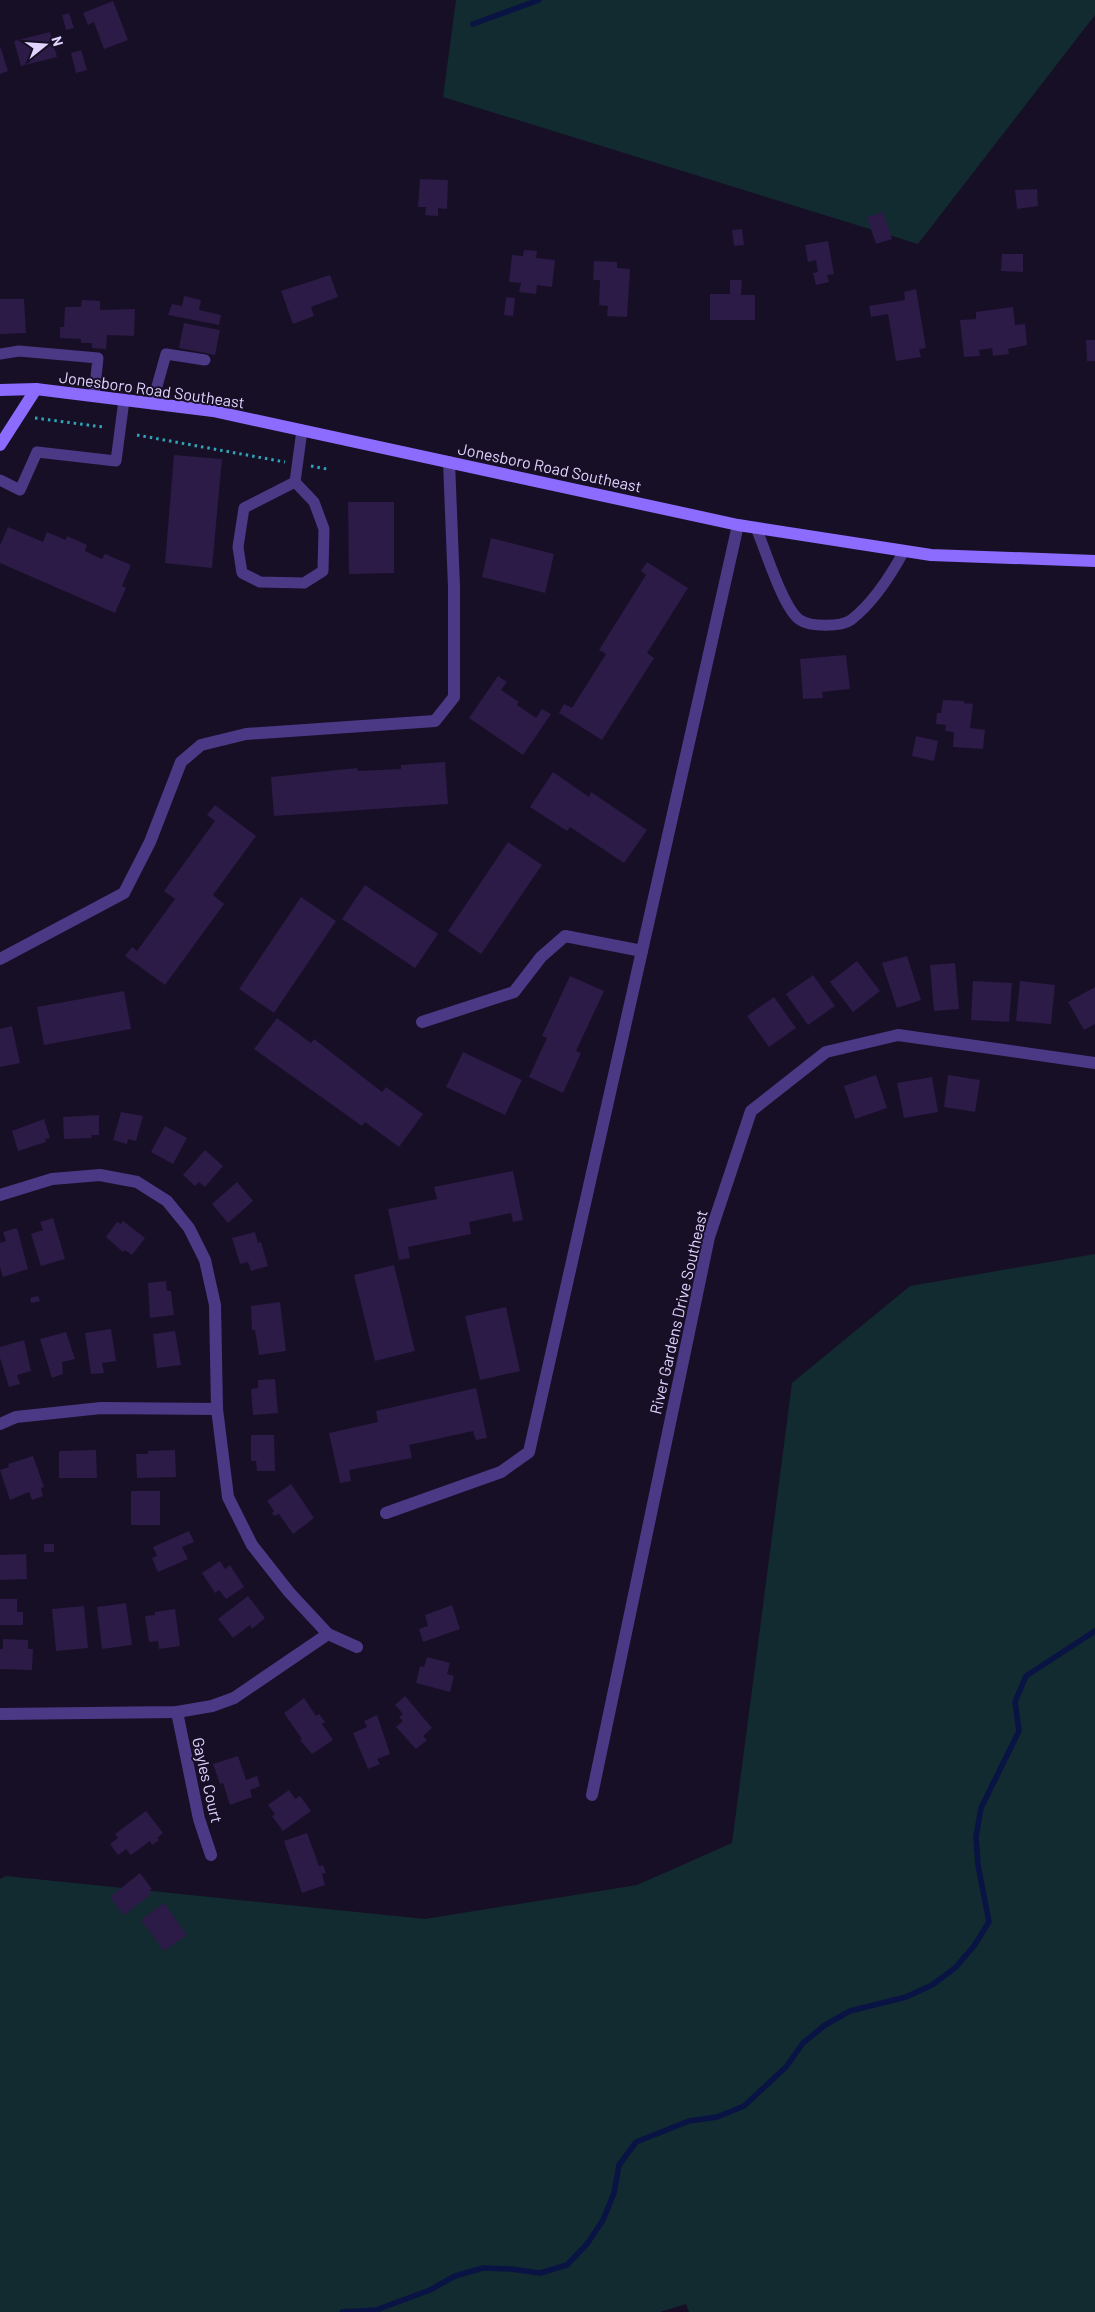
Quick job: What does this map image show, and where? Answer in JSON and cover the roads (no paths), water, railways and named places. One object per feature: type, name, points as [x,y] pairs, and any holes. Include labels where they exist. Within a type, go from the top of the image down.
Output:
[{"type":"main road","name":"Jonesboro Road Southeast","points":[[0,390],[36,390],[213,411],[738,525],[904,551],[931,555],[1095,560]]},
{"type":"main road","points":[[0,445],[36,390]]},
{"type":"street","points":[[0,959],[124,893],[150,842],[181,762],[201,745],[246,734],[435,721],[454,697],[454,587],[449,462]]},
{"type":"street","points":[[386,1513],[501,1472],[528,1452],[738,525]]},
{"type":"street","points":[[422,1022],[514,992],[541,958],[565,936],[642,951]]},
{"type":"street","name":"River Gardens Drive Southeast","points":[[592,1796],[709,1236],[750,1111],[826,1052],[898,1036],[1095,1063]]},
{"type":"street","points":[[0,1195],[52,1179],[100,1175],[137,1182],[167,1202],[189,1228],[206,1260],[215,1305],[217,1409],[228,1497],[252,1545],[328,1634],[358,1647]]},
{"type":"street","points":[[0,1424],[16,1417],[101,1408],[217,1409]]},
{"type":"street","points":[[0,1714],[176,1712],[212,1706],[234,1698],[328,1634]]},
{"type":"street","name":"Gayles Court","points":[[176,1712],[199,1819],[211,1855]]},
{"type":"lane","points":[[0,354],[19,351],[98,358],[94,396]]},
{"type":"lane","points":[[152,404],[166,354],[205,360]]},
{"type":"lane","points":[[0,480],[20,490],[37,452],[116,461],[124,400]]},
{"type":"lane","points":[[295,482],[244,508],[238,547],[242,573],[260,582],[304,583],[323,571],[324,529],[314,502],[295,482],[302,430]]},
{"type":"lane","points":[[756,528],[788,606],[800,620],[821,627],[850,621],[888,580],[904,551]]},
{"type":"waterway","points":[[473,24],[539,0]]},
{"type":"waterway","points":[[342,2312],[376,2310],[430,2290],[455,2276],[483,2268],[540,2273],[567,2265],[587,2244],[603,2220],[614,2193],[619,2165],[636,2142],[689,2121],[717,2117],[744,2106],[786,2067],[803,2043],[825,2025],[850,2011],[906,1997],[932,1985],[955,1968],[974,1946],[989,1922],[978,1865],[976,1837],[981,1808],[1019,1731],[1015,1702],[1026,1676],[1095,1631]]}]
